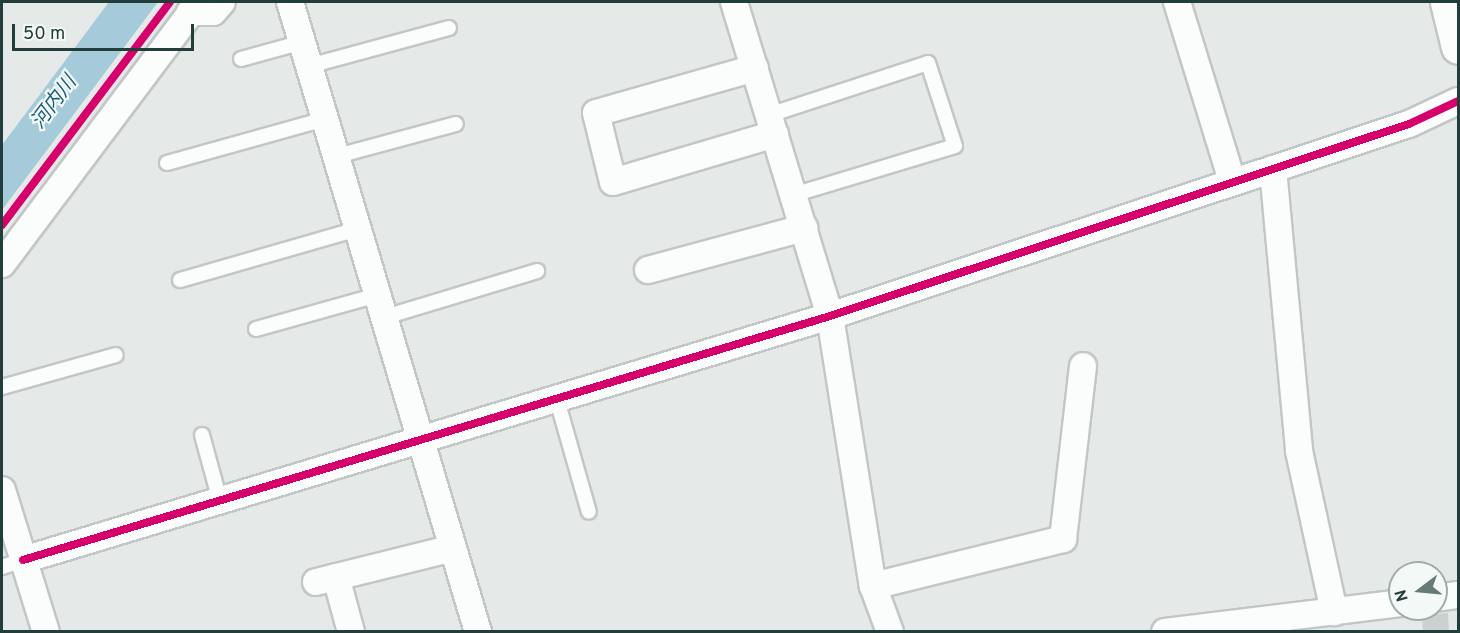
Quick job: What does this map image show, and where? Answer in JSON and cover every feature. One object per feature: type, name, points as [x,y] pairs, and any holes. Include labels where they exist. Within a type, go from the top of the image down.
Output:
[{"type":"main road","points":[[1447,2],[1458,47]]},
{"type":"street","points":[[2,264],[194,7],[213,12],[222,2]]},
{"type":"street","points":[[290,2],[478,632]]},
{"type":"street","points":[[734,2],[830,316],[873,586],[890,632]]},
{"type":"street","points":[[1177,2],[1232,181]]},
{"type":"street","points":[[755,68],[596,113],[613,182],[772,124]]},
{"type":"street","points":[[12,564],[830,316],[1409,124],[1458,101]]},
{"type":"street","points":[[1273,169],[1299,451],[1335,612]]},
{"type":"street","points":[[648,270],[804,228]]},
{"type":"street","points":[[873,586],[1063,539],[1083,366]]},
{"type":"street","points":[[2,490],[12,564],[46,632]]},
{"type":"street","points":[[351,632],[326,580],[453,548]]},
{"type":"street","points":[[1165,632],[1309,624],[1335,612],[1388,605]]},
{"type":"lane","points":[[242,58],[306,54],[449,28]]},
{"type":"lane","points":[[772,124],[928,63],[955,146],[794,195]]},
{"type":"lane","points":[[167,163],[326,119]]},
{"type":"lane","points":[[337,156],[456,124]]},
{"type":"lane","points":[[180,280],[358,229]]},
{"type":"lane","points":[[256,329],[381,306],[537,271]]},
{"type":"lane","points":[[2,387],[116,355]]},
{"type":"lane","points":[[557,400],[589,512]]},
{"type":"lane","points":[[202,435],[220,501]]},
{"type":"water","name":"河内川","points":[[109,2],[158,2],[2,210],[2,145]]},
{"type":"building","points":[[1448,613],[1449,632],[1423,632],[1422,621],[1448,621]]},
{"type":"cycle path","points":[[2,225],[170,2]]},
{"type":"cycle path","points":[[23,560],[830,316],[1409,124],[1458,101]]}]
